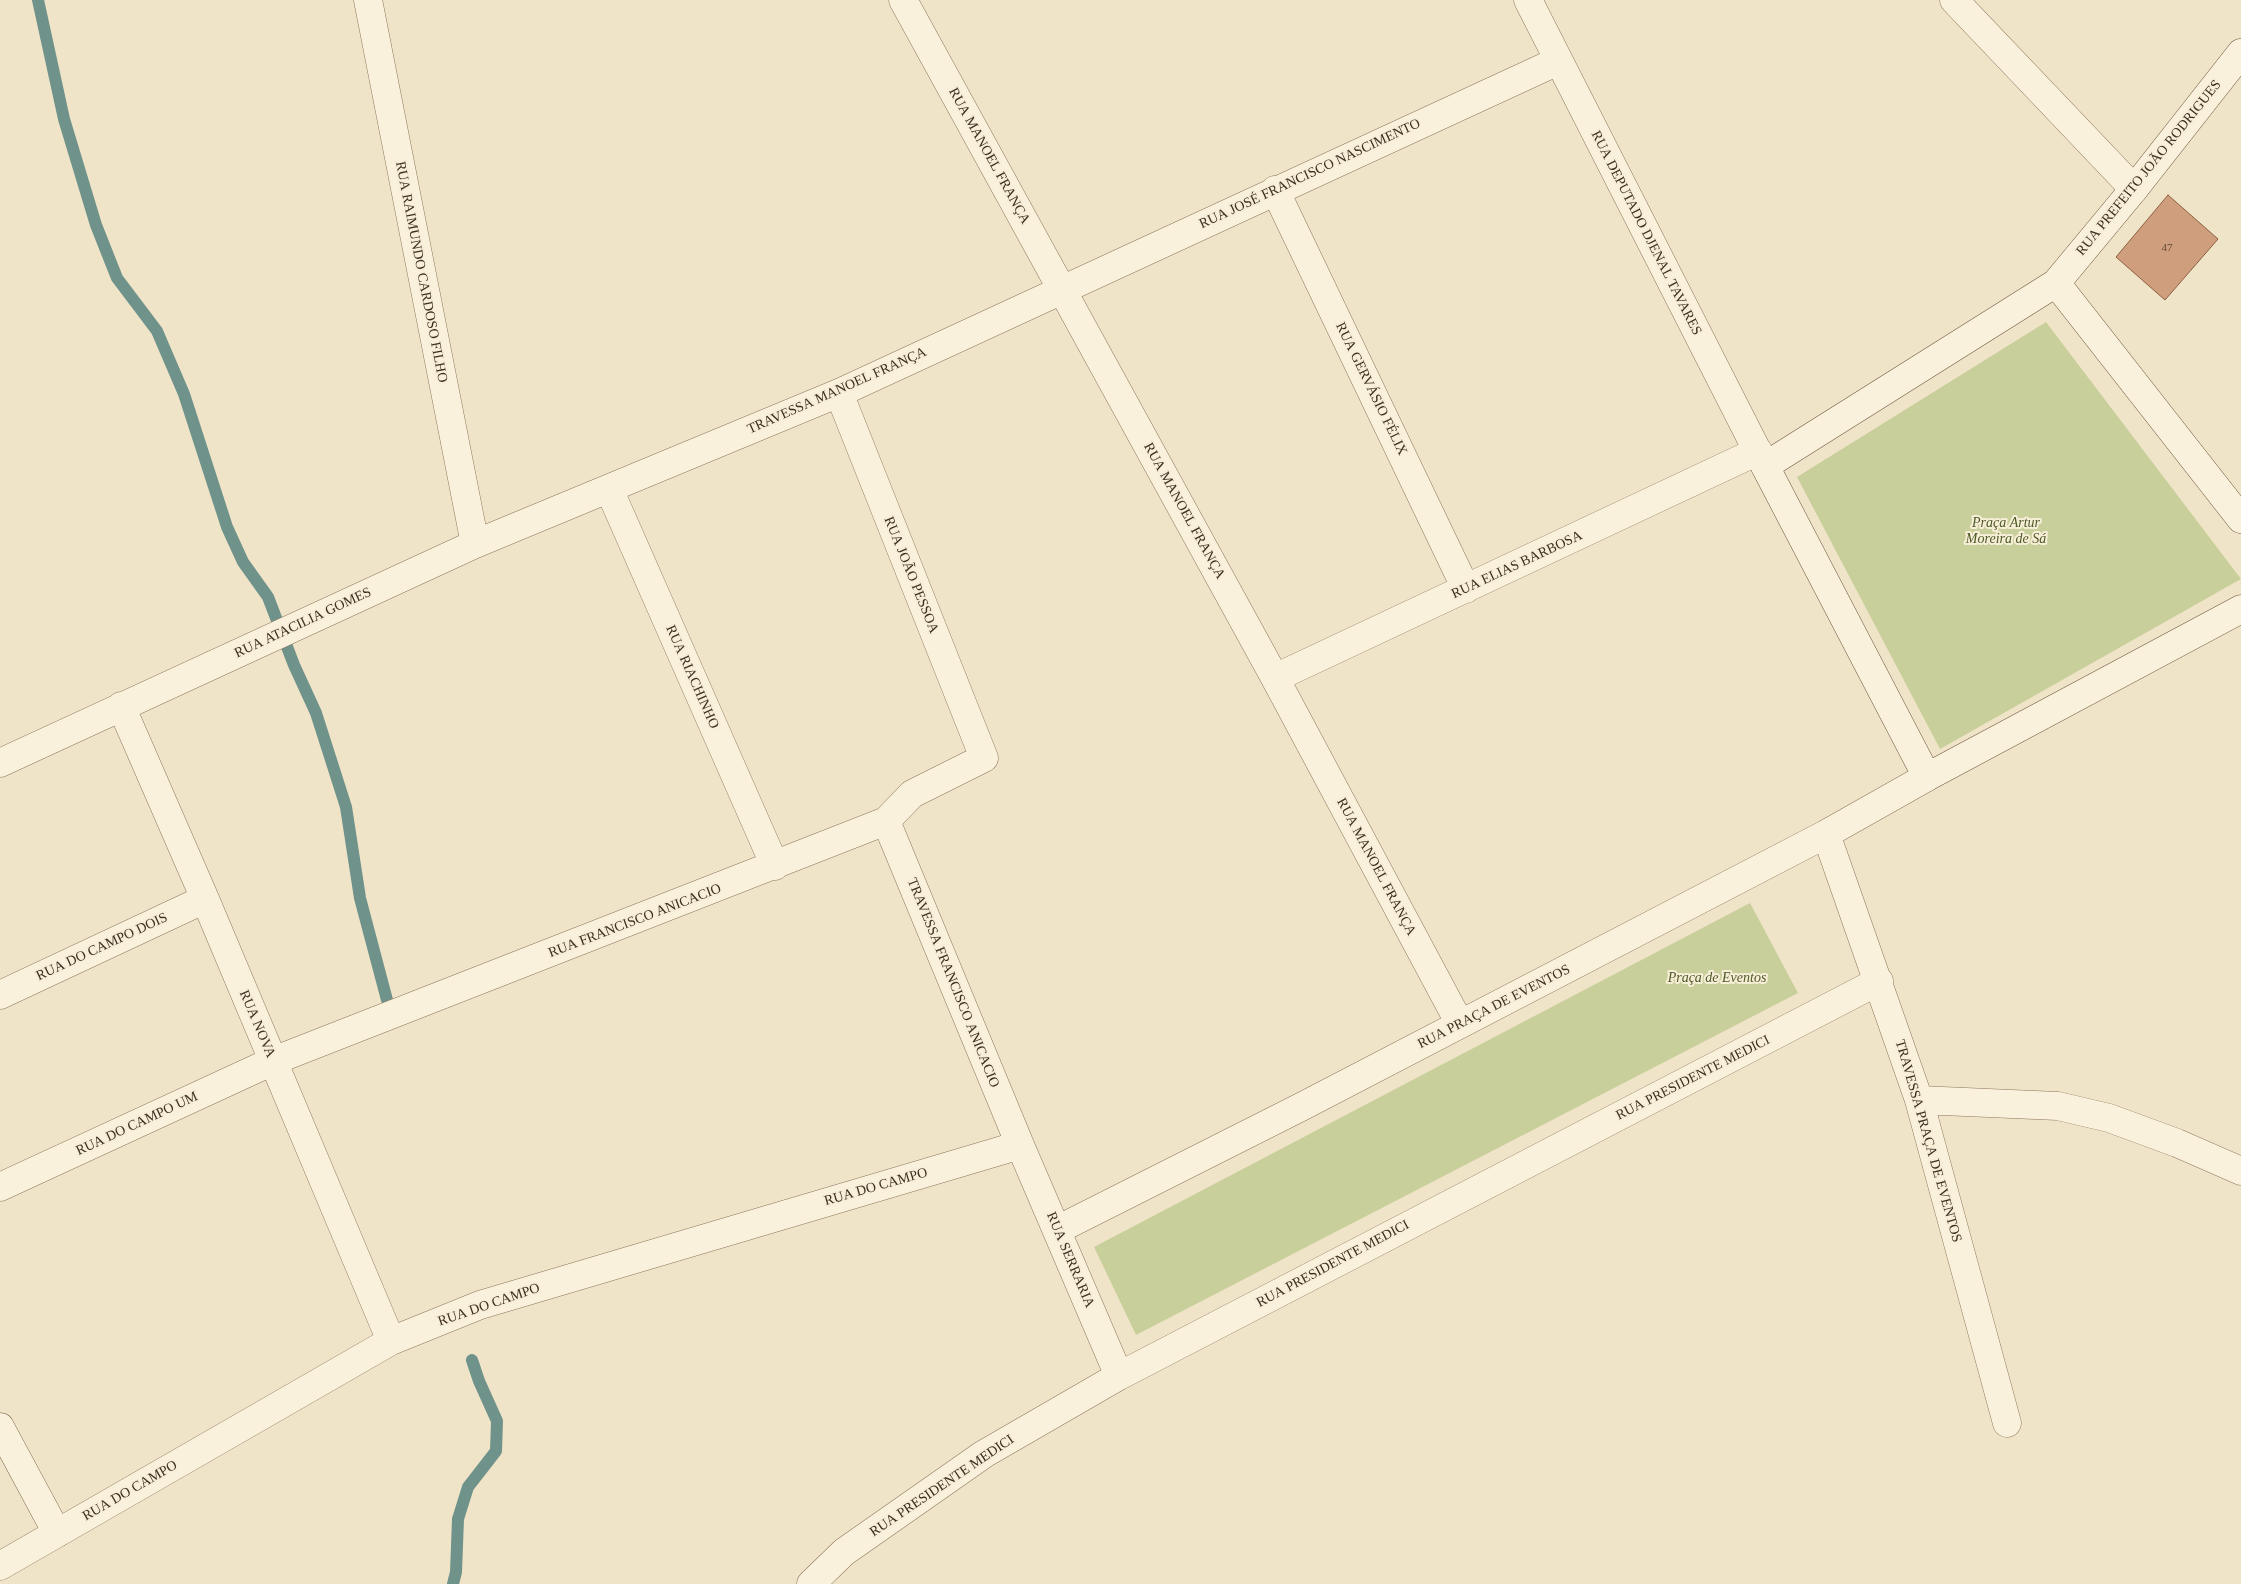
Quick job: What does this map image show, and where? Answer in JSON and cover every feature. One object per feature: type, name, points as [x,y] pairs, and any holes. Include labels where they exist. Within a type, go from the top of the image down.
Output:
[{"type":"street","name":"RUA RAIMUNDO CARDOSO FILHO","points":[[368,0],[475,544]]},
{"type":"street","name":"RUA MANOEL FRANÇA","points":[[902,0],[1063,288],[1460,1024]]},
{"type":"street","name":"RUA DEPUTADO DJENAL TAVARES","points":[[1528,0],[1761,458]]},
{"type":"street","points":[[1954,0],[2134,189]]},
{"type":"street","points":[[1980,0],[1989,38]]},
{"type":"street","name":"RUA PREFEITO JOÃO RODRIGUES","points":[[2056,283],[2134,189],[2241,53]]},
{"type":"street","name":"RUA JOSÉ FRANCISCO NASCIMENTO","points":[[1063,288],[1558,61]]},
{"type":"street","name":"RUA GERVÁSIO FÉLIX","points":[[1275,190],[1466,588]]},
{"type":"street","points":[[2241,519],[2056,283],[1761,458],[1927,777],[2241,609]]},
{"type":"street","name":"TRAVESSA MANOEL FRANÇA","points":[[609,489],[839,393],[1063,288]]},
{"type":"street","name":"RUA JOÃO PESSOA","points":[[839,393],[984,758]]},
{"type":"street","name":"RUA ELIAS BARBOSA","points":[[1275,678],[1466,588],[1761,458]]},
{"type":"street","name":"RUA ATACILIA GOMES","points":[[0,763],[475,544],[609,489]]},
{"type":"street","name":"RUA RIACHINHO","points":[[609,489],[775,866]]},
{"type":"street","name":"RUA NOVA","points":[[121,706],[205,899],[392,1341]]},
{"type":"street","name":"RUA FRANCISCO ANICACIO","points":[[273,1062],[886,822],[912,794],[984,758]]},
{"type":"street","name":"RUA PRAÇA DE EVENTOS","points":[[1057,1230],[1826,834],[1927,777]]},
{"type":"street","name":"TRAVESSA FRANCISCO ANICACIO","points":[[886,822],[1020,1145]]},
{"type":"street","name":"TRAVESSA PRAÇA DE EVENTOS","points":[[1826,834],[1879,981],[1919,1100],[2007,1423]]},
{"type":"street","name":"RUA DO CAMPO DOIS","points":[[0,995],[205,899]]},
{"type":"street","name":"RUA PRESIDENTE MEDICI","points":[[811,1584],[844,1552],[984,1454],[1119,1376],[1879,981]]},
{"type":"street","name":"RUA DO CAMPO UM","points":[[0,1187],[273,1062]]},
{"type":"street","points":[[1919,1100],[2058,1106],[2109,1118],[2177,1143],[2241,1171]]},
{"type":"street","name":"RUA SERRARIA","points":[[1020,1145],[1119,1376]]},
{"type":"street","name":"RUA DO CAMPO","points":[[0,1566],[392,1341],[480,1305],[1020,1145]]},
{"type":"street","points":[[0,1427],[57,1533]]},
{"type":"green space","name":"Praça Artur Moreira de Sá","points":[[2046,322],[2241,579],[1940,749],[1797,477]]},
{"type":"green space","name":"Praça de Eventos","points":[[1750,903],[1798,993],[1136,1335],[1094,1247]]},
{"type":"building","points":[[2168,195],[2218,239],[2165,300],[2116,257]]},
{"type":"waterway","points":[[38,0],[64,119],[96,225],[117,278],[157,331],[184,394],[227,527],[243,562],[268,597],[294,665],[316,713],[346,807],[360,898],[387,1000]]},
{"type":"waterway","points":[[453,1584],[456,1572],[458,1519],[468,1487],[496,1451],[497,1421],[472,1360]]}]
